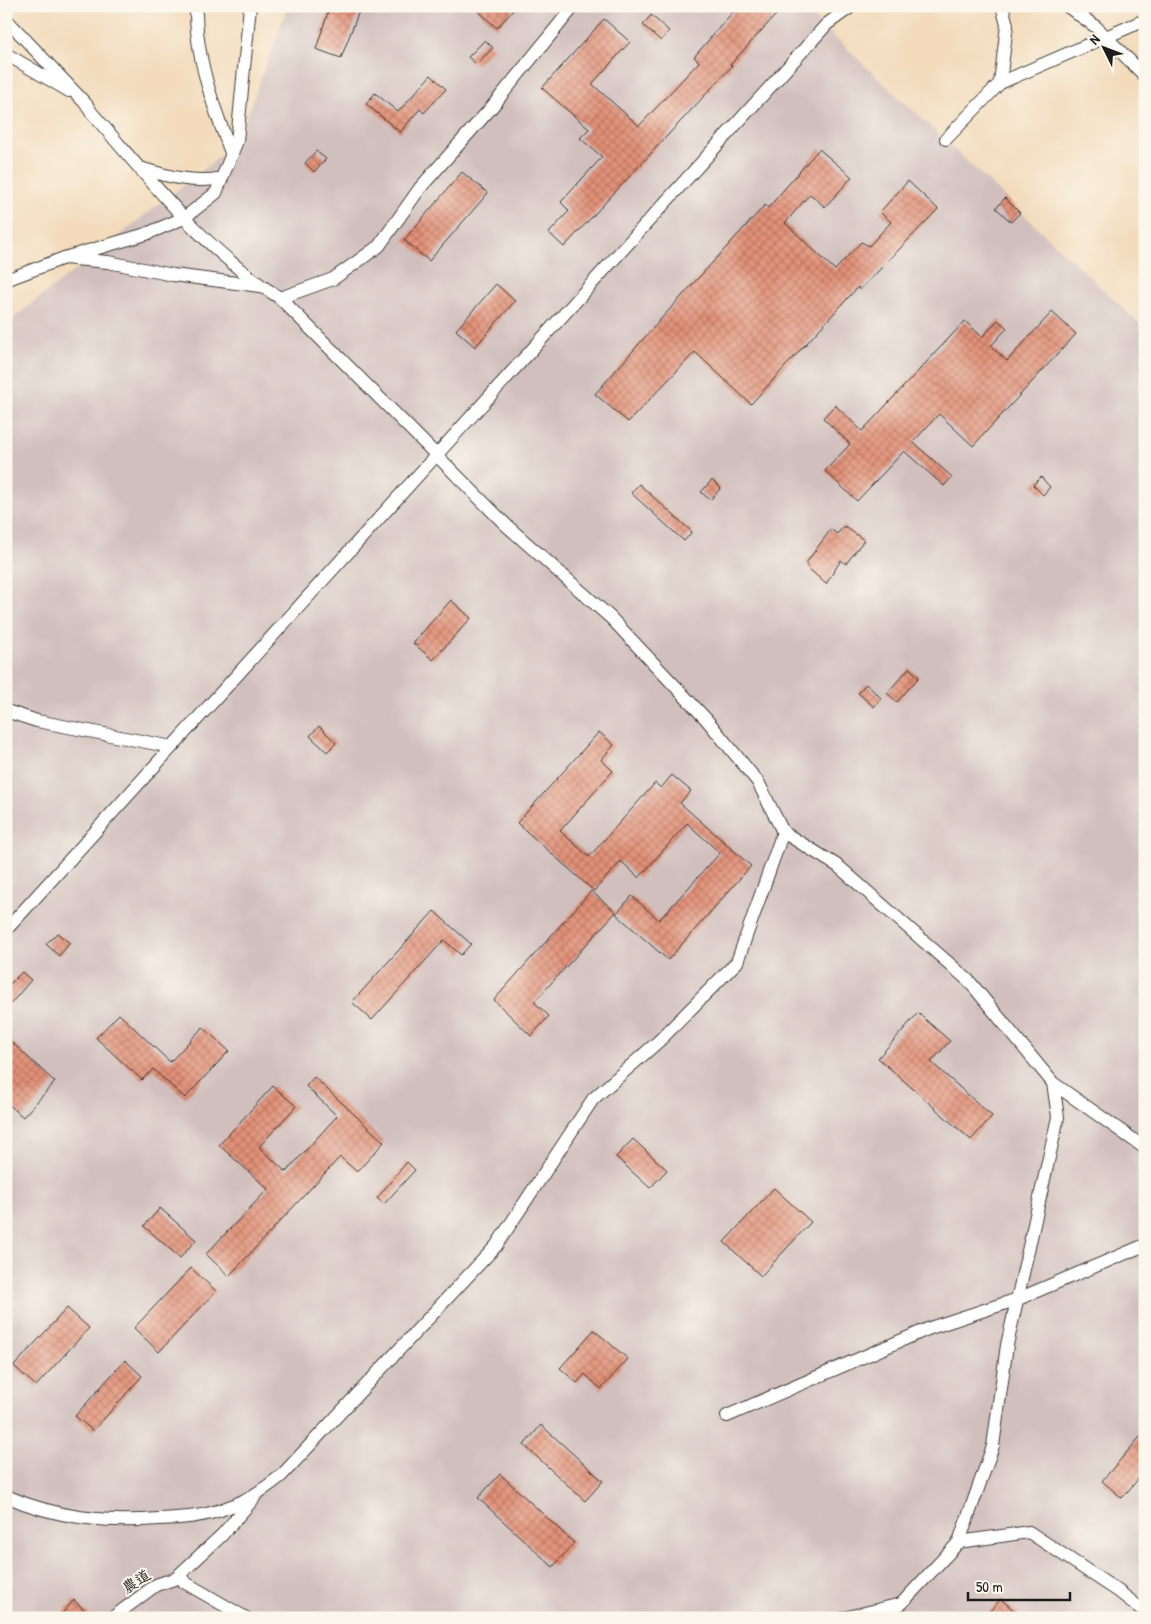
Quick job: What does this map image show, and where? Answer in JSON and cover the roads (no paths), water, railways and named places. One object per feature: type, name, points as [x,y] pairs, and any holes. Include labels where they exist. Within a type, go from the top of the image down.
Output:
[{"type":"street","points":[[196,6],[196,22],[213,106],[232,155]]},
{"type":"street","points":[[6,280],[64,258],[146,234],[184,218],[216,194],[238,141],[250,6]]},
{"type":"street","points":[[280,298],[333,280],[379,246],[420,188],[490,108],[574,6]]},
{"type":"street","points":[[6,930],[827,24],[852,6]]},
{"type":"street","points":[[1000,83],[1007,25],[1002,6]]},
{"type":"street","points":[[1072,10],[1091,6]]},
{"type":"street","points":[[1072,10],[1105,36],[1145,76]]},
{"type":"street","points":[[6,19],[80,97],[184,218],[260,286],[280,298],[506,525],[611,618],[706,719],[758,782],[783,832],[838,866],[969,981],[1053,1083],[1145,1148]]},
{"type":"street","points":[[946,139],[1000,83],[1145,20]]},
{"type":"street","points":[[6,54],[80,97]]},
{"type":"street","points":[[140,168],[183,178],[208,181],[222,178]]},
{"type":"street","points":[[64,258],[108,262],[173,275],[260,286]]},
{"type":"street","points":[[6,710],[37,721],[172,747]]},
{"type":"street","points":[[246,1618],[206,1593],[184,1582],[180,1574],[222,1534],[258,1493],[282,1475],[496,1246],[593,1099],[660,1040],[738,962],[783,832]]},
{"type":"street","points":[[844,1618],[901,1604],[958,1542],[993,1446],[1007,1345],[1058,1117],[1053,1083]]},
{"type":"street","points":[[727,1416],[930,1328],[1018,1299],[1145,1245]]},
{"type":"street","points":[[6,1496],[62,1515],[103,1521],[136,1521],[177,1519],[211,1513],[258,1493]]},
{"type":"street","points":[[958,1542],[1029,1532],[1118,1591],[1145,1612]]},
{"type":"street","name":"農道","points":[[112,1618],[156,1585],[180,1577]]}]
